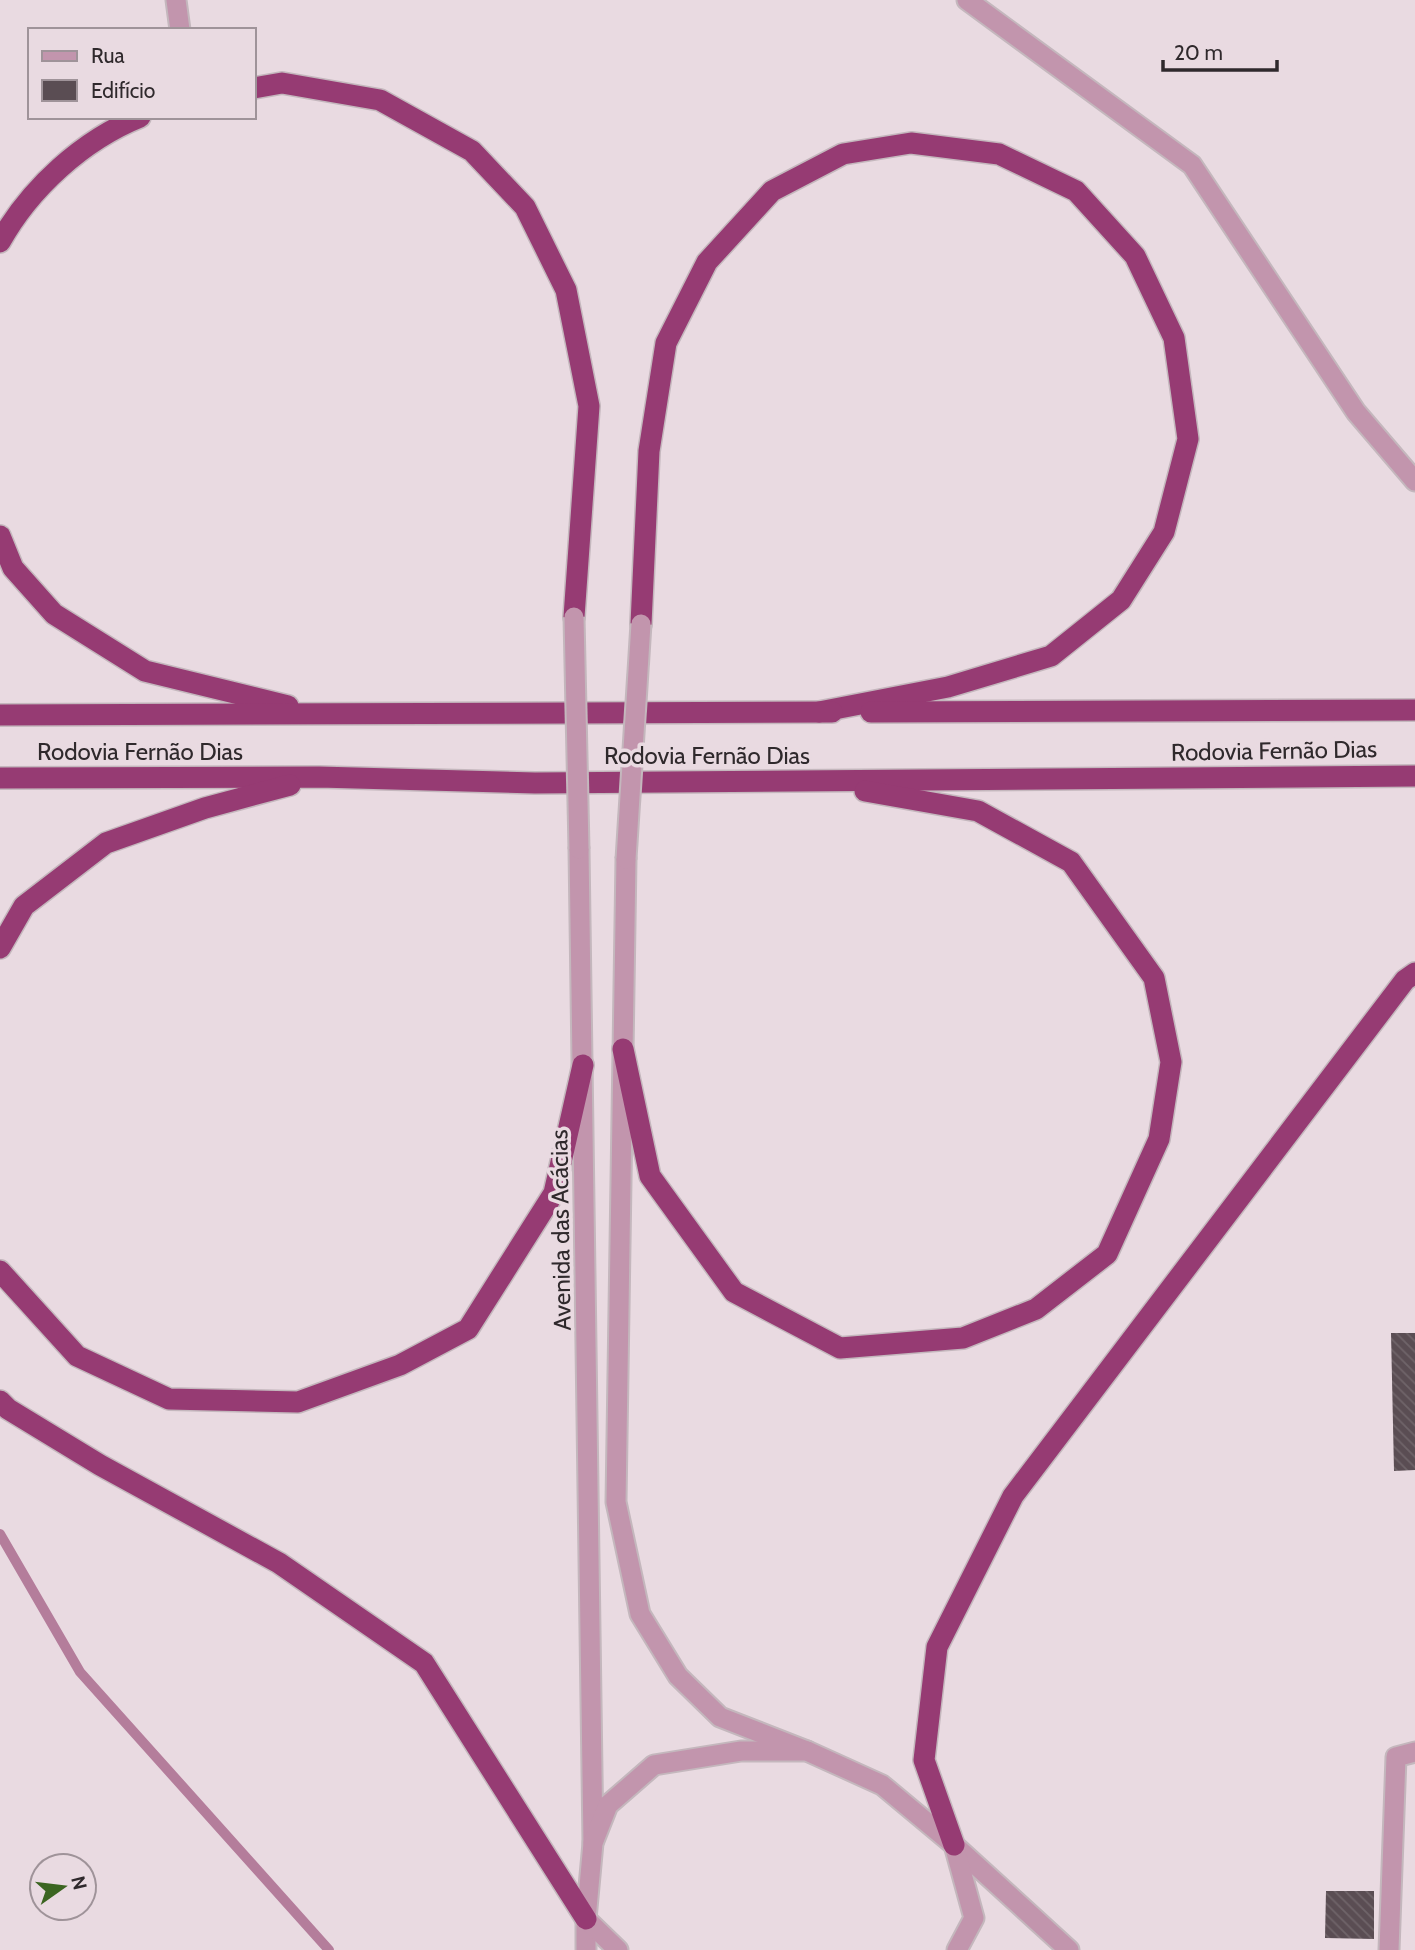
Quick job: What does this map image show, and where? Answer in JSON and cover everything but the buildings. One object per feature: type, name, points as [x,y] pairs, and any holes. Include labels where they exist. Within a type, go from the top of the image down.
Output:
[{"type":"highway","points":[[256,88],[282,83],[380,100],[472,151],[525,208],[566,290],[589,406],[574,617]]},
{"type":"highway","points":[[0,242],[53,172],[116,127],[135,119]]},
{"type":"highway","points":[[641,624],[649,451],[666,343],[707,262],[772,191],[843,154],[911,143],[999,155],[1076,191],[1135,256],[1174,338],[1188,439],[1164,532],[1121,600],[1051,656],[948,687],[819,712]]},
{"type":"highway","points":[[0,536],[13,568],[54,614],[145,671],[320,714]]},
{"type":"highway","name":"Rodovia Fernão Dias","points":[[0,715],[1415,710]]},
{"type":"highway","name":"Rodovia Fernão Dias","points":[[0,778],[319,777],[535,783],[1415,776]]},
{"type":"highway","points":[[0,948],[24,906],[106,843],[205,807],[319,777]]},
{"type":"highway","points":[[623,1049],[650,1177],[726,1282],[734,1292],[841,1348],[963,1338],[1036,1309],[1107,1254],[1159,1139],[1171,1062],[1154,978],[1071,862],[978,811],[815,782]]},
{"type":"highway","points":[[954,1844],[924,1760],[937,1647],[1013,1496],[1405,980],[1415,972]]},
{"type":"highway","points":[[0,1271],[77,1356],[169,1399],[298,1402],[400,1365],[468,1329],[554,1193],[583,1065]]},
{"type":"highway","points":[[0,1401],[8,1409],[100,1465],[279,1563],[424,1663],[586,1919]]},
{"type":"street","points":[[176,0],[180,28]]},
{"type":"street","points":[[967,0],[1192,165],[1356,411],[1415,481]]},
{"type":"street","name":"Avenida das Acácias","points":[[574,617],[593,1843]]},
{"type":"street","points":[[641,624],[626,859],[616,1502],[640,1614],[678,1676],[720,1717],[807,1751],[882,1785],[954,1844],[1069,1950]]},
{"type":"street","points":[[586,1950],[593,1843],[608,1805],[654,1765],[741,1751],[807,1751]]},
{"type":"street","points":[[1389,1950],[1396,1757],[1415,1752]]},
{"type":"street","points":[[954,1844],[974,1918],[957,1950]]},
{"type":"street","points":[[586,1919],[618,1950]]},
{"type":"waterway","points":[[0,1534],[80,1672],[329,1950]]}]
